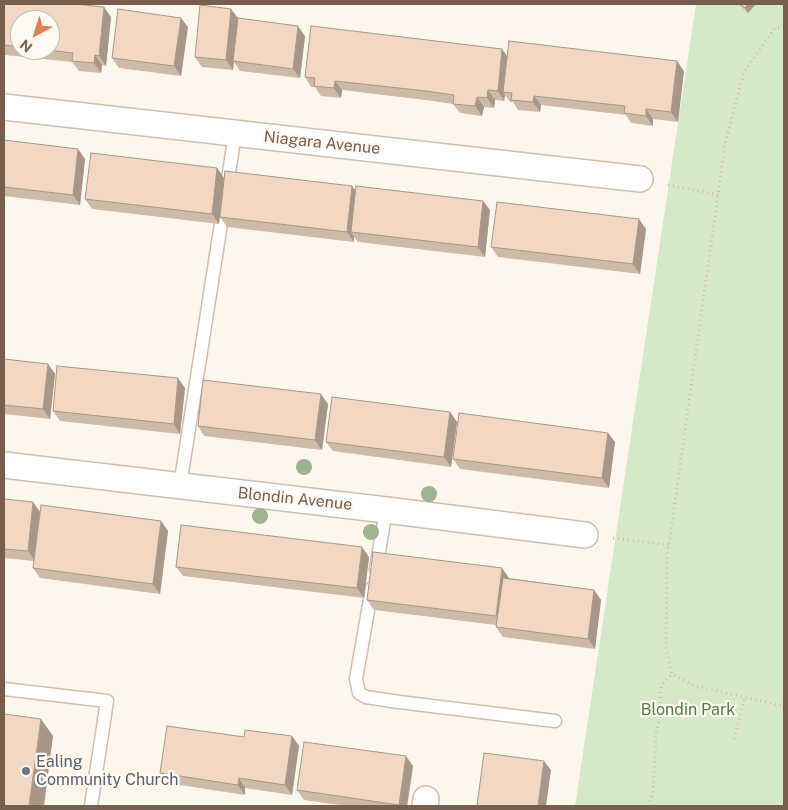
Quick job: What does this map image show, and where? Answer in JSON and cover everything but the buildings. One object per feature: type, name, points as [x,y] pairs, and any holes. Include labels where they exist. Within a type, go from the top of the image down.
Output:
[{"type":"street","name":"Niagara Avenue","points":[[4,107],[640,179]]},
{"type":"street","name":"Blondin Avenue","points":[[4,465],[585,535]]},
{"type":"lane","points":[[180,486],[235,134]]},
{"type":"lane","points":[[386,510],[356,680],[359,693],[366,697],[399,702],[555,721]]},
{"type":"lane","points":[[4,689],[107,700],[91,806]]},
{"type":"path","points":[[672,674],[666,647],[667,559],[725,144],[744,72],[774,28],[784,26]]},
{"type":"path","points":[[640,179],[719,195]]},
{"type":"path","points":[[585,535],[669,545]]},
{"type":"path","points":[[672,674],[696,686],[784,706]]},
{"type":"path","points":[[647,806],[653,794],[656,733],[660,717],[660,686],[672,674]]},
{"type":"path","points":[[734,739],[745,697]]},
{"type":"green space","name":"Blondin Park","points":[[696,4],[784,4],[784,806],[575,806]]},
{"type":"place","name":"Ealing Community Church","points":[[26,771]]}]
